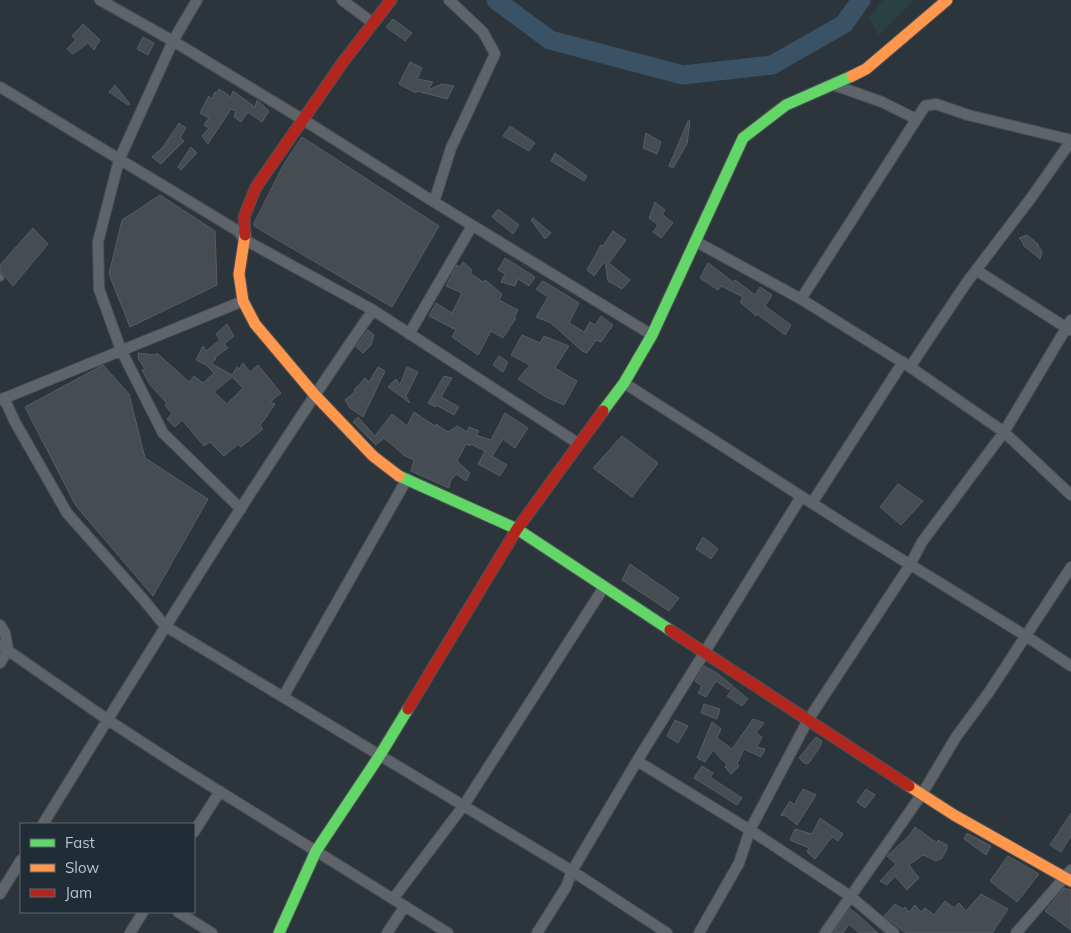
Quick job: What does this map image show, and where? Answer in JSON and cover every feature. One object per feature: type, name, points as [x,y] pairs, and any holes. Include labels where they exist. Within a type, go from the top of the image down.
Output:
[{"type":"street","points":[[100,0],[174,41],[652,335]]},
{"type":"street","points":[[197,0],[174,41],[119,160],[98,242],[99,290],[121,350],[164,433],[241,509]]},
{"type":"street","points":[[342,0],[373,23]]},
{"type":"street","points":[[391,0],[342,62],[256,187],[244,217],[245,240],[239,274],[243,301],[255,324],[314,394],[373,456],[397,475],[517,529],[954,815],[1069,876],[1016,933]]},
{"type":"street","points":[[434,202],[450,148],[495,54],[483,32],[449,0]]},
{"type":"street","points":[[279,933],[316,851],[380,755],[517,529],[624,383],[652,335],[744,138],[760,123],[786,105],[866,69],[947,0]]},
{"type":"street","points":[[834,85],[882,102],[916,119]]},
{"type":"street","points":[[0,87],[238,231],[245,240],[373,310],[579,444]]},
{"type":"street","points":[[801,299],[925,106],[936,104],[968,115],[1071,141],[1031,198],[907,364],[812,504]]},
{"type":"street","points":[[410,334],[472,226]]},
{"type":"street","points":[[695,241],[801,299],[907,364],[1004,432],[1071,496]]},
{"type":"street","points":[[699,933],[739,863],[750,830],[808,720],[910,565],[922,542],[1004,432],[1069,326],[976,270]]},
{"type":"street","points":[[243,301],[2,399],[67,513],[165,626],[572,871],[667,933]]},
{"type":"street","points":[[44,823],[165,626],[314,394],[373,310]]},
{"type":"street","points":[[624,383],[812,504],[1026,636],[1071,666]]},
{"type":"street","points":[[283,697],[407,479]]},
{"type":"street","points":[[537,933],[566,887],[572,871],[637,761],[802,497]]},
{"type":"street","points":[[825,933],[922,794],[956,737],[989,692],[1071,567]]},
{"type":"street","points":[[393,899],[464,806],[604,587]]},
{"type":"street","points":[[0,625],[5,633],[0,663]]},
{"type":"street","points":[[4,648],[108,720],[220,792],[448,933]]},
{"type":"street","points":[[637,761],[750,830],[850,896],[894,933]]},
{"type":"street","points":[[195,830],[220,792]]},
{"type":"street","points":[[0,894],[20,862]]},
{"type":"street","points":[[387,933],[405,906]]},
{"type":"street","points":[[130,933],[142,913]]},
{"type":"street","points":[[180,913],[212,933]]},
{"type":"green space","points":[[883,0],[914,0],[879,35],[869,18]]},
{"type":"building","points":[[393,19],[412,33],[405,41],[386,27]]},
{"type":"building","points":[[83,24],[100,40],[94,50],[88,43],[73,54],[67,49],[76,39],[72,36]]},
{"type":"building","points":[[143,37],[154,43],[148,55],[137,49]]},
{"type":"building","points":[[410,62],[422,68],[417,79],[433,82],[428,90],[442,84],[454,86],[447,99],[417,91],[416,93],[399,84]]},
{"type":"building","points":[[115,85],[130,104],[128,105],[109,92]]},
{"type":"building","points":[[219,89],[231,97],[233,91],[255,107],[257,100],[269,111],[262,122],[248,112],[241,122],[234,117],[236,111],[231,109],[208,144],[202,136],[209,128],[204,125],[209,118],[200,113],[209,96],[212,99],[215,92],[216,94]]},
{"type":"building","points":[[688,121],[690,121],[687,144],[673,168],[669,166]]},
{"type":"building","points":[[179,123],[186,128],[180,138],[184,141],[161,164],[152,157],[163,147]]},
{"type":"building","points":[[510,126],[535,143],[529,151],[503,136]]},
{"type":"building","points":[[646,133],[661,142],[657,154],[643,148]]},
{"type":"building","points":[[302,137],[439,226],[392,307],[254,226],[284,164]]},
{"type":"building","points":[[191,147],[197,153],[181,170],[178,167]]},
{"type":"building","points":[[555,153],[587,176],[584,181],[551,161]]},
{"type":"building","points":[[160,195],[215,231],[217,285],[130,327],[109,274],[122,220]]},
{"type":"building","points":[[655,202],[665,210],[662,214],[673,223],[661,238],[653,232],[658,225],[649,218]]},
{"type":"building","points":[[498,209],[519,225],[513,234],[492,217]]},
{"type":"building","points":[[533,218],[551,233],[545,239],[531,220]]},
{"type":"building","points":[[33,228],[48,244],[13,286],[0,273],[0,265]]},
{"type":"building","points":[[613,231],[626,240],[609,263],[630,280],[622,289],[608,281],[605,261],[594,276],[587,270],[601,245],[603,246]]},
{"type":"building","points":[[1027,235],[1039,245],[1042,251],[1040,259],[1023,245],[1019,238]]},
{"type":"building","points":[[505,258],[535,277],[529,286],[518,279],[515,286],[501,282],[505,274],[498,270]]},
{"type":"building","points":[[463,262],[472,270],[470,273],[483,282],[485,280],[502,294],[499,300],[518,310],[514,317],[516,318],[503,338],[491,331],[478,355],[452,337],[456,330],[429,316],[436,303],[452,313],[462,293],[446,286],[457,265],[460,267]]},
{"type":"building","points":[[708,263],[733,282],[735,280],[755,295],[760,287],[772,295],[765,306],[791,325],[785,335],[757,314],[756,316],[740,302],[743,297],[721,286],[718,290],[700,278]]},
{"type":"building","points":[[543,281],[579,303],[569,323],[584,332],[590,322],[595,325],[601,316],[613,325],[601,342],[596,340],[587,353],[582,351],[551,323],[536,317],[548,297],[536,289]]},
{"type":"building","points":[[227,324],[234,336],[224,344],[228,348],[214,358],[216,359],[211,363],[232,375],[237,367],[239,369],[243,363],[250,372],[258,365],[281,393],[270,402],[275,404],[260,426],[263,429],[241,447],[238,444],[224,456],[210,442],[204,446],[182,420],[175,427],[167,419],[172,414],[165,405],[167,403],[150,385],[142,370],[145,369],[139,360],[138,353],[155,355],[157,353],[189,382],[194,376],[203,383],[214,373],[206,365],[196,360],[203,346],[206,351],[220,340],[216,334]],"holes":[[[232,377],[243,388],[227,404],[214,392]]]},
{"type":"building","points":[[368,330],[374,335],[371,345],[363,353],[356,347]]},
{"type":"building","points":[[522,335],[540,343],[544,336],[569,346],[555,368],[577,381],[564,405],[546,397],[518,379],[530,365],[511,355]]},
{"type":"building","points":[[499,356],[508,362],[503,372],[493,365]]},
{"type":"building","points":[[103,365],[129,394],[145,458],[208,499],[153,596],[76,506],[25,407]]},
{"type":"building","points":[[378,367],[385,371],[363,417],[350,408],[345,400],[355,392],[354,390],[365,378],[369,382]]},
{"type":"building","points":[[407,367],[418,372],[406,396],[410,403],[388,387],[396,379],[400,385]]},
{"type":"building","points":[[444,376],[452,378],[441,397],[459,407],[454,415],[436,405],[435,407],[428,403]]},
{"type":"building","points":[[414,412],[448,432],[457,426],[467,432],[469,427],[479,431],[476,435],[491,440],[505,413],[528,428],[515,448],[503,439],[492,456],[507,465],[500,476],[478,464],[485,451],[471,444],[470,446],[466,444],[457,461],[470,473],[466,481],[456,474],[450,482],[449,488],[411,471],[414,460],[403,455],[384,438],[376,445],[353,422],[358,417],[375,436],[392,414],[407,426]]},
{"type":"building","points":[[622,436],[658,463],[632,497],[593,468]]},
{"type":"building","points":[[898,484],[923,501],[901,525],[880,507]]},
{"type":"building","points":[[703,537],[718,549],[711,559],[696,549]]},
{"type":"building","points":[[630,564],[679,598],[669,611],[622,580]]},
{"type":"building","points":[[704,666],[717,673],[733,686],[729,690],[716,681],[706,697],[698,693],[702,686],[695,681]]},
{"type":"building","points":[[734,687],[748,699],[742,706],[727,696]]},
{"type":"building","points":[[704,704],[720,709],[717,719],[701,713]]},
{"type":"building","points":[[753,719],[764,723],[756,733],[762,737],[757,747],[765,749],[761,757],[744,749],[737,764],[739,766],[731,774],[725,767],[727,765],[713,750],[705,762],[697,758],[712,722],[721,729],[717,738],[732,749]]},
{"type":"building","points":[[675,720],[688,726],[678,743],[667,736]]},
{"type":"building","points":[[816,737],[822,741],[820,747],[808,764],[804,763],[799,758]]},
{"type":"building","points":[[702,766],[713,773],[710,777],[742,798],[737,805],[694,778]]},
{"type":"building","points":[[803,789],[816,795],[797,825],[786,816],[781,815],[790,801],[794,805]]},
{"type":"building","points":[[866,789],[875,795],[865,808],[857,802]]},
{"type":"building","points":[[1071,813],[1071,836],[1061,852],[1050,845]]},
{"type":"building","points":[[820,818],[843,834],[838,841],[832,837],[815,859],[807,852],[809,848],[790,840],[795,829],[812,834]]},
{"type":"building","points":[[915,827],[937,843],[938,840],[947,845],[947,849],[942,858],[936,861],[923,855],[909,865],[919,878],[907,890],[895,876],[887,885],[880,881],[896,864],[887,856],[909,836]]},
{"type":"building","points":[[967,833],[991,846],[986,855],[964,839]]},
{"type":"building","points":[[1008,856],[1039,874],[1017,902],[990,881]]},
{"type":"building","points":[[1064,888],[1071,890],[1071,930],[1045,911]]},
{"type":"building","points":[[981,894],[1008,909],[992,933],[906,933],[884,916],[895,904],[903,909],[905,907],[909,912],[915,905],[921,912],[925,908],[934,915],[945,901],[954,908],[959,903],[966,911]]},
{"type":"building","points":[[850,909],[878,933],[859,933],[849,924],[843,933],[833,933]]},
{"type":"waterway","points":[[496,0],[550,40],[683,75],[772,65],[844,24],[861,0]]},
{"type":"traffic: fast","points":[[603,411],[624,383],[652,335],[743,138],[786,105],[852,76]]},
{"type":"traffic: fast","points":[[399,476],[517,529],[670,630]]},
{"type":"traffic: fast","points":[[279,933],[316,851],[380,755],[408,709]]},
{"type":"traffic: slow","points":[[852,76],[866,69],[947,0]]},
{"type":"traffic: slow","points":[[245,235],[239,274],[243,301],[255,324],[314,394],[373,456],[399,476]]},
{"type":"traffic: slow","points":[[909,786],[954,815],[1071,881]]},
{"type":"traffic: jam","points":[[245,235],[244,217],[256,187],[343,62],[391,0]]},
{"type":"traffic: jam","points":[[408,709],[517,529],[603,411]]},
{"type":"traffic: jam","points":[[670,630],[909,786]]}]
